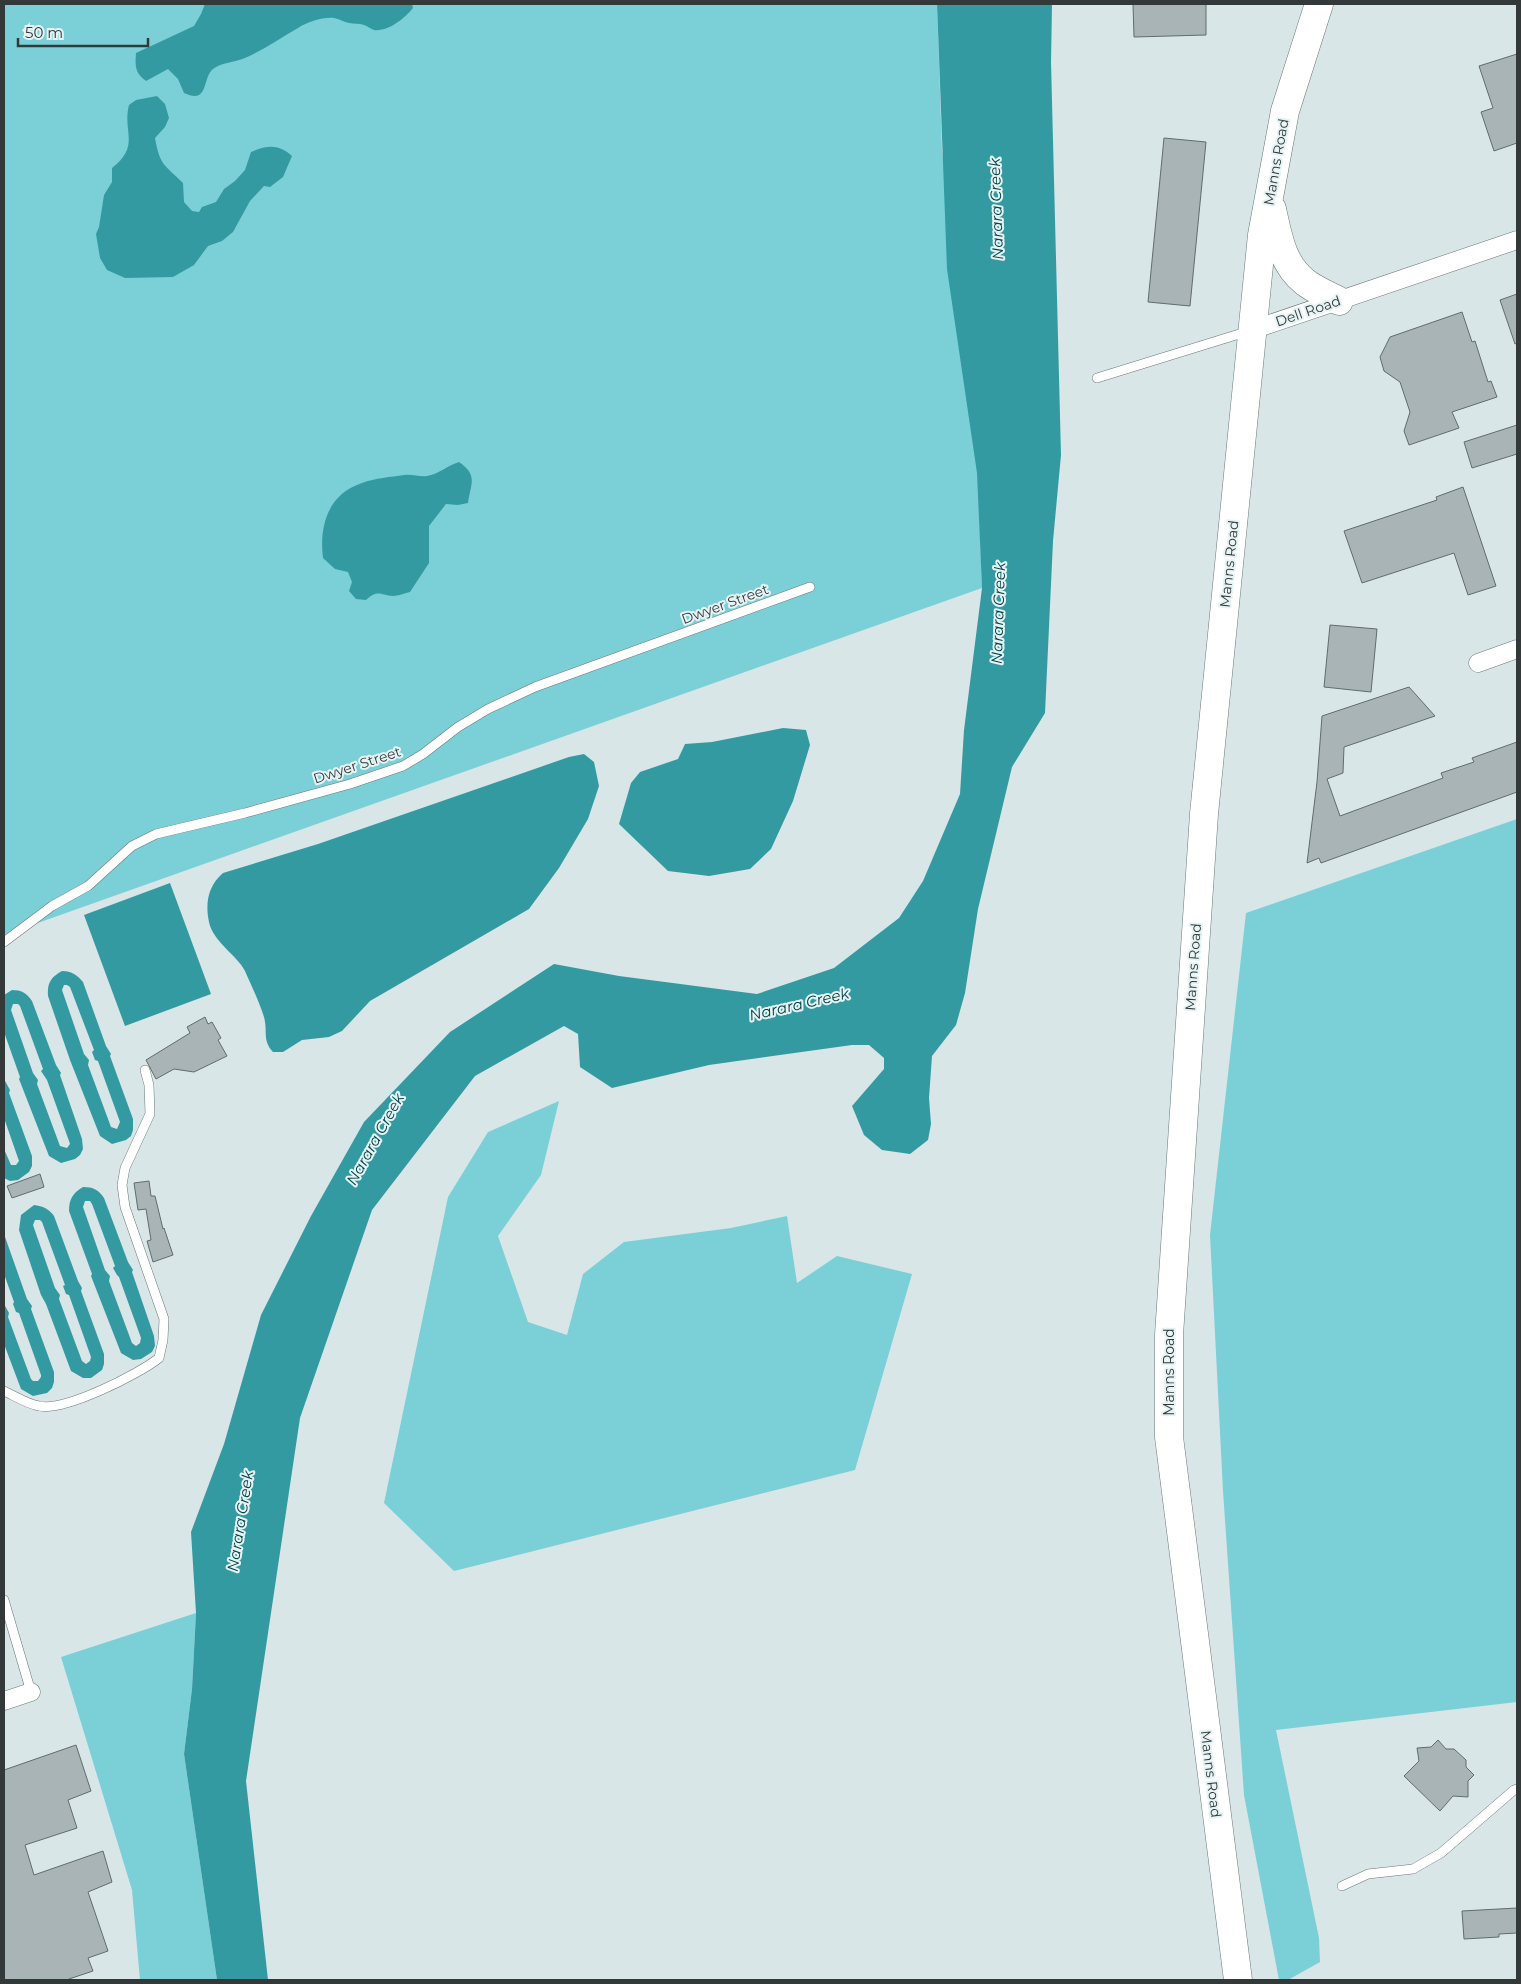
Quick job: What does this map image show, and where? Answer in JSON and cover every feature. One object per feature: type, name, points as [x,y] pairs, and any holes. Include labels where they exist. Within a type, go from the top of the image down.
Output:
[{"type":"main road","name":"Manns Road","points":[[1238,1980],[1169,1437],[1169,1334],[1204,814],[1262,236],[1285,111],[1319,4]]},
{"type":"main road","points":[[1269,198],[1279,243],[1291,269],[1306,283],[1338,301]]},
{"type":"main road","name":"Manns Road","points":[[1233,1937],[1248,1980]]},
{"type":"street","name":"Dell Road","points":[[1252,330],[1517,240]]},
{"type":"street","points":[[1478,663],[1517,649]]},
{"type":"street","points":[[4,1701],[31,1692]]},
{"type":"lane","name":"Dell Road","points":[[1097,378],[1252,330]]},
{"type":"lane","name":"Dwyer Street","points":[[4,942],[52,906],[88,886],[132,846],[156,834],[245,813],[350,784],[403,766],[473,718],[535,687],[810,588]]},
{"type":"lane","points":[[4,1391],[40,1407],[60,1404],[95,1393],[146,1369],[159,1358],[163,1340],[164,1319],[125,1207],[122,1185],[125,1168],[150,1114],[145,1070]]},
{"type":"lane","points":[[4,1600],[31,1692]]},
{"type":"lane","points":[[1342,1886],[1368,1874],[1413,1869],[1440,1853],[1517,1789]]},
{"type":"shaded area","points":[[4,4],[937,4],[942,150],[978,476],[982,588],[4,935]]},
{"type":"shaded area","points":[[1517,819],[1517,1702],[1276,1730],[1319,1938],[1320,1962],[1288,1980],[1279,1980],[1244,1795],[1223,1491],[1210,1235],[1246,913]]},
{"type":"shaded area","points":[[559,1101],[541,1175],[498,1236],[528,1322],[567,1335],[583,1274],[624,1242],[731,1228],[787,1216],[797,1283],[837,1256],[912,1274],[855,1470],[454,1571],[384,1503],[448,1197],[488,1132]]},
{"type":"shaded area","points":[[196,1613],[192,1689],[184,1754],[217,1980],[140,1980],[132,1890],[61,1657]]},
{"type":"water","points":[[205,4],[412,4],[413,8],[396,24],[379,30],[334,18],[325,18],[311,22],[252,55],[213,69],[204,89],[198,96],[184,93],[178,79],[168,69],[146,81],[136,69],[136,53],[194,26]]},
{"type":"water","name":"Narara Creek","points":[[937,4],[1052,4],[1051,62],[1061,455],[1053,541],[1045,713],[1012,767],[978,909],[965,993],[956,1025],[932,1056],[929,1098],[931,1124],[928,1140],[910,1154],[882,1150],[864,1135],[852,1106],[884,1069],[884,1058],[869,1045],[852,1045],[709,1065],[612,1088],[580,1067],[578,1034],[564,1026],[475,1076],[372,1210],[300,1418],[246,1781],[268,1980],[217,1980],[184,1754],[192,1689],[196,1613],[191,1532],[224,1444],[261,1315],[311,1216],[364,1122],[450,1032],[554,964],[619,976],[757,994],[834,968],[899,918],[923,881],[960,794],[964,730],[982,588],[977,473],[947,269]]},
{"type":"water","points":[[157,96],[165,104],[169,118],[165,127],[155,138],[159,154],[167,168],[183,183],[184,202],[192,211],[199,212],[202,207],[216,202],[224,189],[245,170],[251,152],[273,147],[282,149],[292,156],[283,177],[270,187],[264,186],[250,201],[233,232],[222,241],[208,246],[194,265],[173,277],[125,278],[107,270],[100,258],[96,234],[99,227],[104,195],[112,182],[112,168],[121,160],[128,145],[127,115],[129,105],[136,100]]},
{"type":"water","points":[[459,462],[471,475],[472,480],[468,503],[458,505],[446,504],[429,526],[429,563],[410,592],[397,596],[376,594],[366,600],[356,599],[349,591],[352,582],[348,572],[335,569],[323,558],[322,546],[325,523],[334,503],[350,488],[367,481],[404,475],[427,476]]},
{"type":"water","points":[[783,728],[806,730],[810,745],[793,801],[771,849],[750,869],[709,876],[668,871],[619,824],[631,783],[640,772],[678,759],[685,744],[712,742]]},
{"type":"water","points":[[584,754],[594,762],[599,786],[588,819],[559,868],[529,909],[370,1001],[342,1031],[329,1037],[302,1040],[283,1052],[273,1052],[266,1040],[262,1011],[245,971],[237,959],[215,936],[209,922],[207,908],[209,895],[214,883],[223,873],[318,844],[569,757]]},
{"type":"water","points":[[170,883],[211,994],[125,1026],[84,915]]},
{"type":"water","points":[[66,971],[76,975],[83,982],[106,1046],[111,1054],[110,1056],[133,1119],[131,1136],[126,1140],[112,1144],[100,1136],[70,1060],[48,996],[49,984],[58,973]],"holes":[[[64,985],[70,987],[94,1050],[92,1052],[95,1060],[98,1061],[120,1122],[117,1129],[111,1127],[88,1065],[89,1060],[84,1054],[62,990]]]},
{"type":"water","points":[[12,990],[24,992],[32,1001],[56,1065],[61,1073],[60,1075],[82,1139],[83,1149],[75,1159],[61,1163],[49,1156],[19,1079],[20,1077],[4,1032],[4,995]],"holes":[[[13,1004],[18,1004],[43,1069],[41,1071],[47,1080],[69,1141],[70,1144],[67,1148],[60,1146],[37,1084],[38,1080],[33,1073],[11,1010]]]},
{"type":"water","points":[[4,1079],[10,1090],[9,1093],[32,1156],[32,1166],[29,1172],[18,1180],[10,1181],[4,1178],[4,1149],[11,1165],[16,1165],[19,1161],[4,1118]]},
{"type":"water","points":[[83,1187],[93,1188],[104,1198],[128,1262],[133,1270],[132,1272],[154,1336],[155,1346],[152,1352],[141,1359],[133,1360],[121,1353],[91,1276],[92,1274],[69,1211],[74,1194]],"holes":[[[85,1201],[90,1201],[115,1266],[113,1268],[119,1277],[141,1338],[140,1343],[136,1346],[132,1343],[109,1281],[110,1276],[105,1270],[83,1207]]]},
{"type":"water","points":[[34,1205],[46,1208],[54,1216],[82,1288],[81,1291],[104,1354],[102,1370],[91,1378],[83,1378],[71,1371],[41,1295],[19,1230],[21,1215]],"holes":[[[35,1220],[40,1220],[91,1357],[90,1361],[86,1364],[82,1361],[59,1299],[60,1295],[55,1288],[33,1225]]]},
{"type":"water","points":[[4,1234],[27,1299],[32,1306],[31,1309],[54,1372],[52,1388],[47,1393],[33,1396],[21,1389],[4,1344],[4,1304],[9,1313],[8,1317],[31,1379],[38,1381],[41,1375],[19,1313],[16,1312],[13,1304],[14,1302],[4,1274]]},
{"type":"building","points":[[1133,4],[1206,4],[1206,35],[1134,37]]},
{"type":"building","points":[[1517,54],[1517,143],[1494,151],[1481,112],[1493,108],[1479,66]]},
{"type":"building","points":[[1164,138],[1206,142],[1190,306],[1148,302]]},
{"type":"building","points":[[1517,294],[1517,343],[1515,344],[1500,300]]},
{"type":"building","points":[[1462,312],[1472,342],[1475,341],[1488,382],[1491,381],[1497,397],[1452,412],[1459,428],[1409,445],[1404,431],[1410,412],[1400,382],[1384,371],[1380,357],[1390,337]]},
{"type":"building","points":[[1517,425],[1517,454],[1472,468],[1464,442]]},
{"type":"building","points":[[1463,487],[1496,586],[1468,595],[1454,553],[1362,583],[1344,531],[1437,500],[1436,497]]},
{"type":"building","points":[[1330,625],[1377,629],[1371,692],[1324,687]]},
{"type":"building","points":[[1409,687],[1435,716],[1344,747],[1343,773],[1327,779],[1340,816],[1443,778],[1441,773],[1474,762],[1472,758],[1517,742],[1517,792],[1321,863],[1319,858],[1307,863],[1317,782],[1322,716]]},
{"type":"building","points":[[205,1017],[208,1024],[212,1022],[221,1038],[218,1040],[227,1056],[194,1072],[174,1069],[156,1079],[146,1060],[190,1033],[187,1027]]},
{"type":"building","points":[[40,1174],[44,1187],[12,1198],[7,1186]]},
{"type":"building","points":[[149,1181],[151,1196],[155,1196],[163,1229],[173,1255],[153,1262],[147,1241],[151,1240],[146,1209],[138,1210],[134,1183]]},
{"type":"building","points":[[1438,1740],[1446,1749],[1454,1749],[1466,1760],[1466,1767],[1474,1775],[1468,1781],[1468,1797],[1453,1796],[1440,1811],[1404,1776],[1419,1761],[1417,1748],[1431,1747]]},
{"type":"building","points":[[76,1745],[91,1791],[68,1800],[77,1828],[25,1845],[34,1875],[103,1851],[112,1882],[88,1892],[108,1951],[88,1958],[93,1971],[66,1980],[4,1980],[4,1770]]},
{"type":"building","points":[[1517,1908],[1517,1933],[1499,1934],[1499,1937],[1464,1939],[1462,1911]]}]
